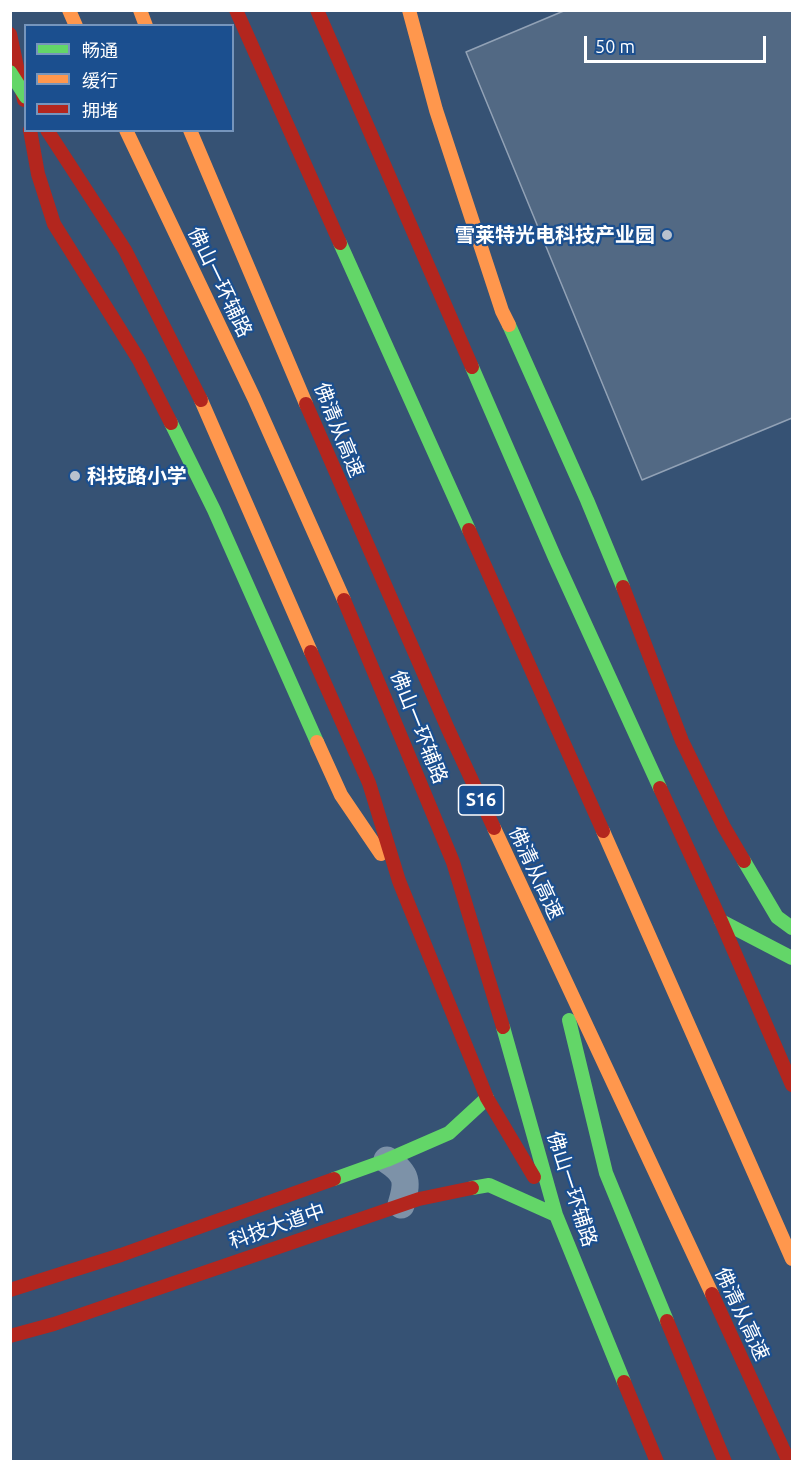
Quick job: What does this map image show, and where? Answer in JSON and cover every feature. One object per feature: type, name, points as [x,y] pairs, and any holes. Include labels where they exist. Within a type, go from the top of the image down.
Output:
[{"type":"main road","points":[[69,10],[75,24]]},
{"type":"main road","points":[[236,10],[531,668],[792,1259]]},
{"type":"main road","points":[[317,10],[555,558],[721,921],[792,1085]]},
{"type":"main road","points":[[410,10],[436,110],[502,311],[625,591],[681,741],[724,827],[777,917],[792,928]]},
{"type":"main road","points":[[10,34],[24,100]]},
{"type":"main road","points":[[10,72],[24,94]]},
{"type":"main road","points":[[30,132],[38,174],[54,224],[139,360],[214,510],[341,795],[399,881]]},
{"type":"main road","points":[[48,132],[124,250],[202,403],[369,783],[399,881],[486,1098],[556,1215]]},
{"type":"main road","name":"佛山一环辅路","points":[[127,132],[263,420],[373,666],[453,862],[510,1048],[556,1215],[657,1461]]},
{"type":"main road","name":"佛清从高速","points":[[191,132],[452,739],[789,1461]]},
{"type":"main road","points":[[721,921],[792,958]]},
{"type":"main road","points":[[552,951],[606,1173],[725,1461]]},
{"type":"main road","name":"科技大道中","points":[[10,1290],[121,1256],[387,1160],[449,1133],[486,1098]]},
{"type":"main road","name":"科技大道中","points":[[10,1336],[54,1324],[418,1199],[489,1185],[556,1215]]},
{"type":"street","points":[[387,1160],[400,1169],[404,1176],[406,1189],[401,1205]]},
{"type":"building","name":"雪莱特光电科技产业园","points":[[566,10],[792,10],[792,418],[642,480],[466,52]]},
{"type":"traffic: fast","points":[[10,72],[24,94]]},
{"type":"traffic: fast","points":[[340,243],[469,530]]},
{"type":"traffic: fast","points":[[509,325],[623,587]]},
{"type":"traffic: fast","points":[[472,367],[555,558],[660,788]]},
{"type":"traffic: fast","points":[[171,423],[214,510],[317,742]]},
{"type":"traffic: fast","points":[[744,861],[777,917],[792,928]]},
{"type":"traffic: fast","points":[[721,921],[792,958]]},
{"type":"traffic: fast","points":[[569,1020],[606,1173],[667,1321]]},
{"type":"traffic: fast","points":[[503,1027],[556,1215],[624,1382]]},
{"type":"traffic: fast","points":[[334,1179],[387,1160],[449,1133],[487,1098]]},
{"type":"traffic: fast","points":[[472,1188],[489,1185],[556,1215]]},
{"type":"traffic: slow","points":[[69,10],[75,24]]},
{"type":"traffic: slow","points":[[140,10],[145,24]]},
{"type":"traffic: slow","points":[[409,10],[436,110],[502,311],[509,325]]},
{"type":"traffic: slow","points":[[127,132],[254,398],[344,600]]},
{"type":"traffic: slow","points":[[191,132],[306,404]]},
{"type":"traffic: slow","points":[[201,400],[311,652]]},
{"type":"traffic: slow","points":[[317,742],[341,795],[381,854]]},
{"type":"traffic: slow","points":[[494,828],[712,1294]]},
{"type":"traffic: slow","points":[[603,831],[792,1259]]},
{"type":"traffic: jam","points":[[236,10],[340,243]]},
{"type":"traffic: jam","points":[[317,10],[472,367]]},
{"type":"traffic: jam","points":[[10,34],[24,100]]},
{"type":"traffic: jam","points":[[30,132],[38,174],[54,224],[139,360],[171,423]]},
{"type":"traffic: jam","points":[[48,132],[125,250],[201,400]]},
{"type":"traffic: jam","points":[[306,404],[448,729],[494,828]]},
{"type":"traffic: jam","points":[[469,530],[603,831]]},
{"type":"traffic: jam","points":[[623,587],[682,741],[724,827],[744,861]]},
{"type":"traffic: jam","points":[[344,600],[453,862],[503,1027]]},
{"type":"traffic: jam","points":[[311,652],[369,783],[399,881],[487,1098],[534,1177]]},
{"type":"traffic: jam","points":[[660,788],[792,1085]]},
{"type":"traffic: jam","points":[[10,1290],[121,1255],[334,1179]]},
{"type":"traffic: jam","points":[[10,1336],[54,1324],[419,1199],[472,1188]]},
{"type":"traffic: jam","points":[[712,1294],[789,1462]]},
{"type":"traffic: jam","points":[[667,1321],[725,1462]]},
{"type":"traffic: jam","points":[[624,1382],[657,1462]]},
{"type":"place","name":"雪莱特光电科技产业园","points":[[667,235]]},
{"type":"place","name":"科技路小学","points":[[75,476]]}]
